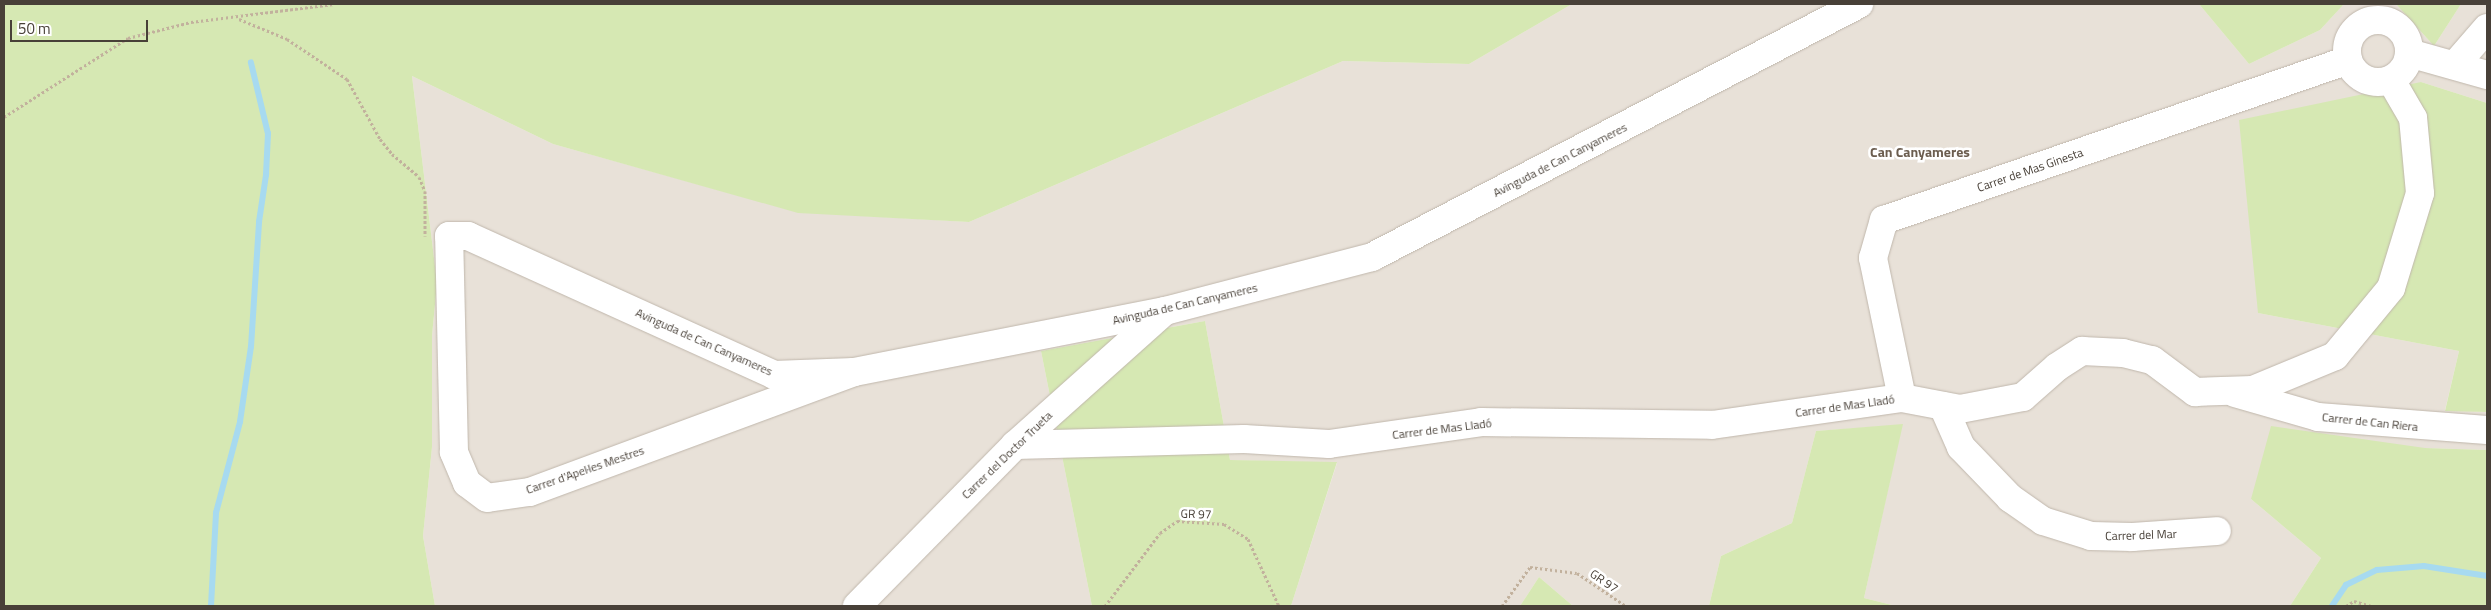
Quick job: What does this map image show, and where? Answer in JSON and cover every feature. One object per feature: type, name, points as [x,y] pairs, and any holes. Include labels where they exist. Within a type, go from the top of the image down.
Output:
[{"type":"street","name":"Avinguda de Can Canyameres","points":[[449,249],[468,236],[774,375],[854,372],[1165,312],[1372,256],[1859,4]]},
{"type":"street","points":[[2358,16],[2396,25],[2408,42],[2409,53],[2400,74],[2391,80],[2371,82],[2361,78],[2348,60],[2347,45],[2358,16]]},
{"type":"street","points":[[2455,65],[2487,28]]},
{"type":"street","points":[[2409,53],[2487,74]]},
{"type":"street","name":"Carrer de Mas Ginesta","points":[[1902,398],[1873,258],[1884,220],[2348,60]]},
{"type":"street","name":"Carrer de Mas Lladó","points":[[1014,445],[1244,439],[1329,444],[1481,422],[1712,425],[1902,398],[1960,409],[2023,397],[2057,367],[2082,351],[2123,353],[2152,360],[2195,392],[2253,390],[2335,356],[2391,288],[2420,193],[2413,118],[2391,80]]},
{"type":"street","name":"Carrer d'Apel·les Mestres","points":[[449,249],[454,452],[467,483],[487,498],[529,492],[854,372]]},
{"type":"street","name":"Carrer del Doctor Trueta","points":[[857,606],[1014,445],[1165,312]]},
{"type":"street","name":"Carrer de Can Riera","points":[[2226,391],[2318,417],[2487,430]]},
{"type":"street","name":"Carrer del Mar","points":[[1943,406],[1961,447],[2010,498],[2043,521],[2091,536],[2132,538],[2217,531]]},
{"type":"path","points":[[4,117],[128,38],[191,22],[236,18],[334,4]]},
{"type":"path","points":[[236,18],[287,38],[348,79],[380,138],[392,154],[419,177],[425,190],[425,246],[435,256],[449,249]]},
{"type":"path","name":"GR 97","points":[[1105,606],[1160,533],[1177,520],[1224,524],[1248,539],[1279,606]]},
{"type":"path","name":"GR 97","points":[[1502,606],[1530,567],[1577,573],[1626,606]]},
{"type":"path","points":[[2346,606],[2354,601],[2370,606]]},
{"type":"shaded area","points":[[1572,4],[2199,4],[2249,64],[2320,30],[2344,4],[2396,4],[2434,46],[2461,4],[2487,4],[2487,103],[2421,82],[2258,313],[2459,351],[2445,410],[2487,412],[2487,450],[2425,448],[2251,499],[2321,558],[2290,606],[1896,606],[1864,598],[1902,425],[1816,431],[1792,523],[1721,556],[1709,606],[1573,606],[1539,577],[1520,606],[1291,606],[1337,463],[1230,460],[1205,321],[1041,351],[1092,606],[435,606],[423,536],[432,447],[432,336],[437,283],[412,76],[553,144],[797,212],[969,222],[1343,61],[1469,64]]},
{"type":"green space","points":[[4,4],[1572,4],[1469,64],[1343,61],[969,222],[798,213],[553,144],[412,76],[437,283],[432,336],[432,447],[423,536],[435,606],[4,606]]},
{"type":"green space","points":[[2199,4],[2344,4],[2320,30],[2249,64]]},
{"type":"green space","points":[[2396,4],[2461,4],[2434,46]]},
{"type":"green space","points":[[2421,82],[2487,103],[2487,412],[2445,411],[2459,351],[2258,313],[2239,120]]},
{"type":"green space","points":[[1205,321],[1230,460],[1337,462],[1291,606],[1092,606],[1041,351]]},
{"type":"green space","points":[[1903,424],[1864,598],[1896,606],[1709,606],[1721,556],[1792,523],[1816,431]]},
{"type":"green space","points":[[2271,426],[2425,448],[2487,450],[2487,606],[2290,606],[2321,558],[2251,499]]},
{"type":"green space","points":[[1539,577],[1573,606],[1520,606]]},
{"type":"waterway","points":[[211,606],[216,513],[240,422],[251,347],[259,222],[266,175],[268,134],[251,63]]},
{"type":"waterway","points":[[2332,606],[2346,585],[2377,570],[2424,566],[2487,576]]},
{"type":"district","name":"Can Canyameres","points":[[1920,152]]}]
